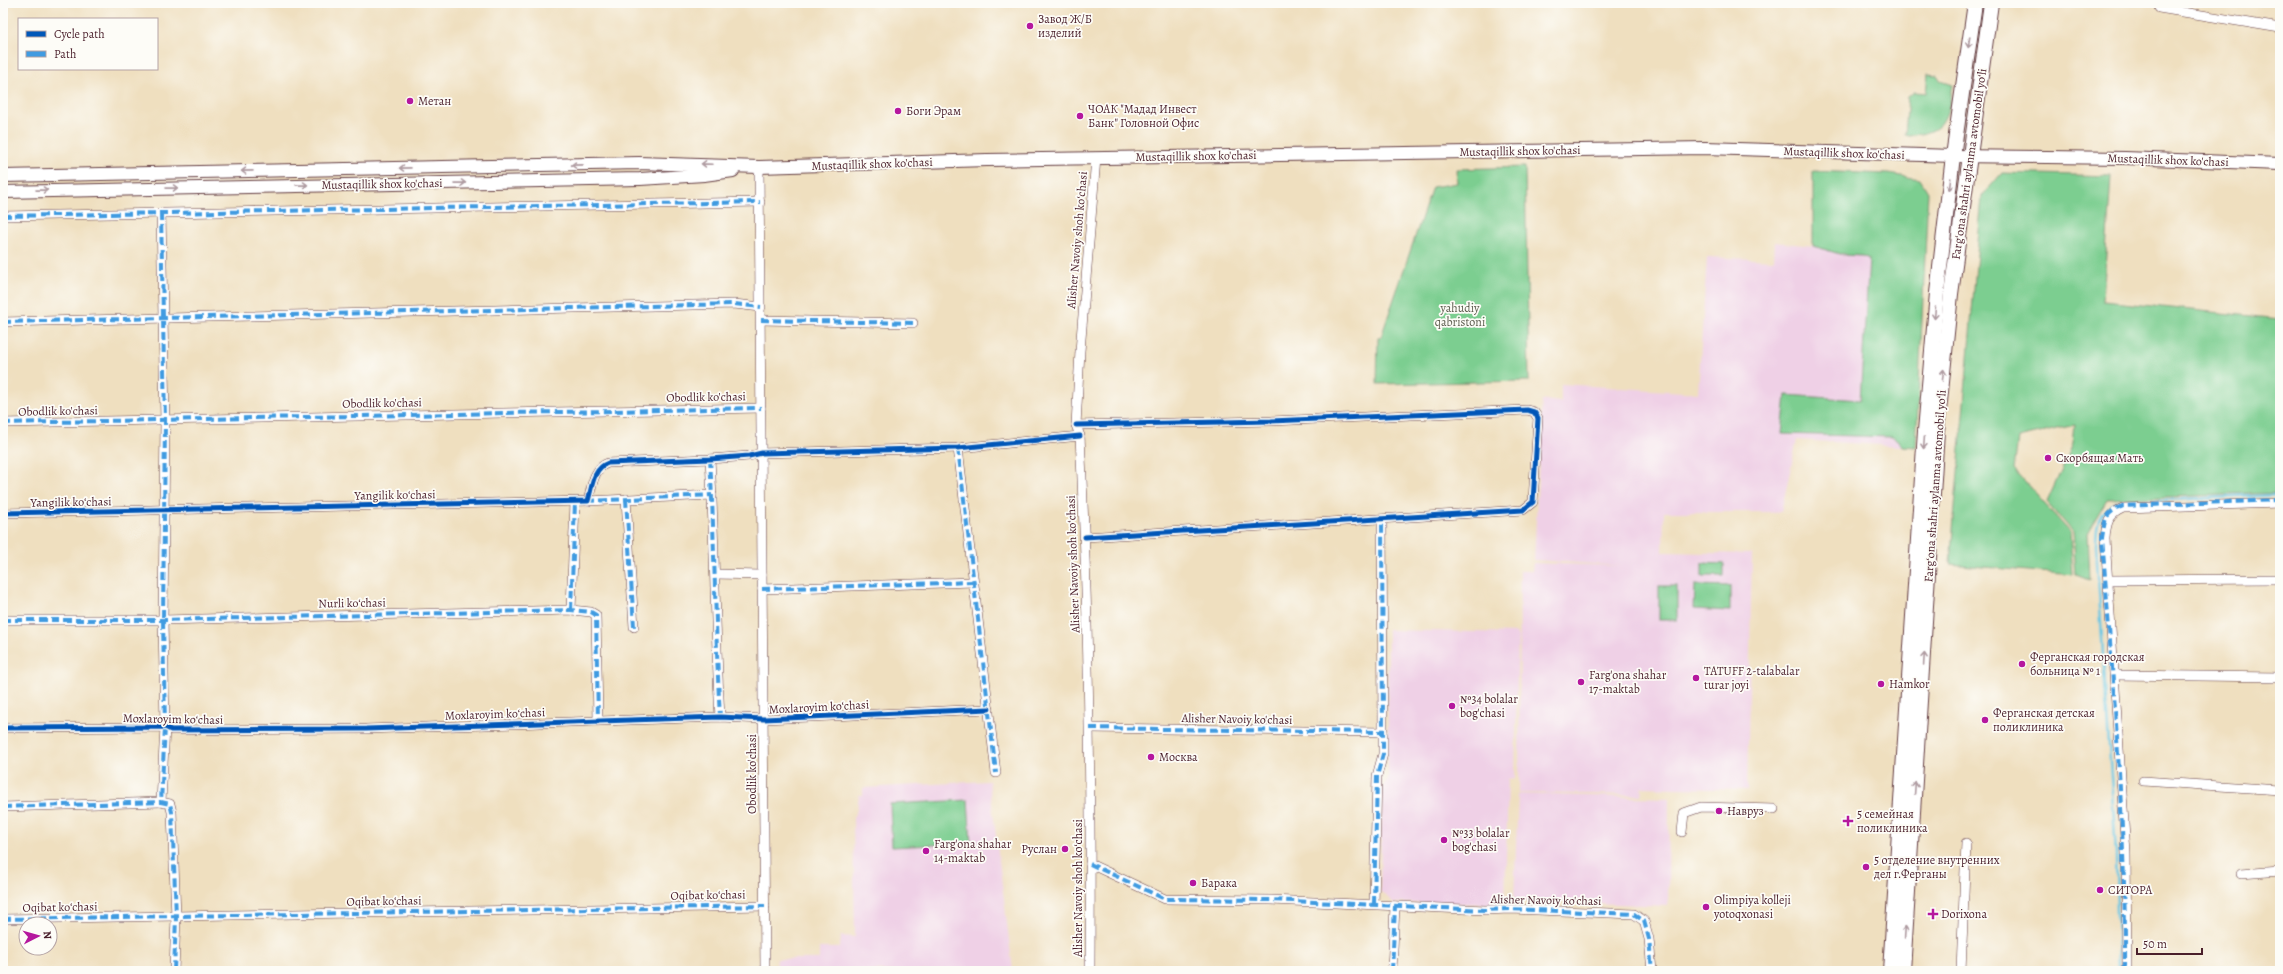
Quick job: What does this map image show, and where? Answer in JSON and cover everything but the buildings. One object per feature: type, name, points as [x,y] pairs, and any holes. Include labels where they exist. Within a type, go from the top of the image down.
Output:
[{"type":"highway","name":"Fargʻona shahri aylanma avtomobil yoʻli","points":[[1890,971],[1925,431],[1937,293],[1953,156],[1975,3]]},
{"type":"highway","name":"Fargʻona shahri aylanma avtomobil yoʻli","points":[[1903,971],[1937,432],[1951,294],[1991,3]]},
{"type":"main road","name":"Mustaqillik shox ko'chasi","points":[[3,176],[639,163],[759,167],[1096,158],[1705,148],[1953,156],[2125,158],[2280,164]]},
{"type":"main road","name":"Mustaqillik shox ko'chasi","points":[[3,192],[640,179],[704,175],[759,167]]},
{"type":"main road","points":[[108,189],[109,174]]},
{"type":"street","points":[[2159,8],[2280,28]]},
{"type":"street","name":"Alisher Navoiy shoh koʻchasi","points":[[1090,971],[1090,728],[1085,537],[1080,436],[1076,425],[1080,351],[1096,158]]},
{"type":"street","name":"Obodlik ko'chasi","points":[[759,167],[765,971]]},
{"type":"street","points":[[3,216],[760,202]]},
{"type":"street","points":[[161,212],[165,421],[163,620],[165,727],[161,802]]},
{"type":"street","points":[[3,322],[734,304],[760,307]]},
{"type":"street","points":[[761,320],[913,323]]},
{"type":"street","name":"Obodlik ko'chasi","points":[[3,423],[165,421],[353,415],[761,408]]},
{"type":"street","points":[[1076,425],[1271,421],[1527,410],[1534,412],[1538,418],[1533,502],[1529,507],[1523,510],[1085,537]]},
{"type":"street","points":[[588,501],[595,477],[602,465],[608,463],[710,459],[749,456],[762,453],[958,448],[1080,436]]},
{"type":"street","points":[[958,448],[996,774]]},
{"type":"street","points":[[710,459],[716,574],[714,626],[720,717]]},
{"type":"street","name":"Yangilik koʻchasi","points":[[3,513],[575,502],[712,496]]},
{"type":"street","points":[[626,499],[634,627]]},
{"type":"street","points":[[571,610],[575,502]]},
{"type":"street","points":[[2128,971],[2126,853],[2105,532],[2110,516],[2117,510],[2123,508],[2280,503]]},
{"type":"street","points":[[1374,904],[1377,776],[1383,754],[1382,519]]},
{"type":"street","points":[[716,574],[762,575]]},
{"type":"street","points":[[2108,580],[2280,579]]},
{"type":"street","points":[[762,589],[973,582]]},
{"type":"street","name":"Nurli koʻchasi","points":[[3,620],[163,620],[571,610],[591,612],[596,616],[598,720]]},
{"type":"street","points":[[2115,675],[2280,678]]},
{"type":"street","name":"Moxlaroyim koʻchasi","points":[[3,728],[165,727],[171,730],[366,729],[720,717],[764,720],[989,709]]},
{"type":"street","name":"Alisher Navoiy ko'chasi","points":[[1090,728],[1383,732]]},
{"type":"street","points":[[2143,781],[2280,790]]},
{"type":"street","points":[[3,807],[168,803],[171,807],[176,917],[174,971]]},
{"type":"street","points":[[1682,832],[1684,813],[1701,807],[1774,809]]},
{"type":"street","points":[[1961,971],[1966,843]]},
{"type":"street","name":"Alisher Navoiy ko'chasi","points":[[1090,864],[1165,899],[1271,900],[1485,910],[1510,909],[1634,914],[1644,921],[1652,971]]},
{"type":"street","points":[[2241,874],[2280,871]]},
{"type":"street","name":"Oqibat koʻchasi","points":[[3,919],[765,906]]},
{"type":"street","points":[[1392,971],[1395,906]]},
{"type":"shaded area","points":[[1813,171],[1888,174],[1916,447],[1797,440],[1781,512],[1664,512],[1663,552],[1752,554],[1747,790],[1642,787],[1641,795],[1519,793],[1520,571],[1532,571],[1533,563],[1623,566],[1534,560],[1542,400],[1561,402],[1561,384],[1698,393],[1707,257],[1773,260],[1774,242],[1813,246]]},
{"type":"shaded area","points":[[1388,630],[1518,633],[1515,778],[1508,779],[1505,904],[1394,903],[1380,891],[1382,788],[1388,779]]},
{"type":"shaded area","name":"Farg'ona shahar 14-maktab","points":[[989,781],[1013,971],[776,971],[777,959],[819,959],[819,948],[840,948],[841,936],[855,937],[853,818],[857,810],[859,795],[863,795],[863,788]]},
{"type":"shaded area","points":[[1518,794],[1669,798],[1668,906],[1514,900]]},
{"type":"green space","points":[[1928,74],[1937,75],[1941,81],[1953,85],[1945,116],[1936,128],[1928,132],[1905,135],[1908,97],[1914,92],[1926,93]]},
{"type":"green space","name":"yahudiy qabristoni","points":[[1525,167],[1529,381],[1377,384],[1378,338],[1381,337],[1432,187],[1457,183],[1456,169]]},
{"type":"green space","points":[[1813,171],[1888,174],[1920,179],[1928,192],[1916,447],[1902,446],[1899,441],[1892,437],[1782,434],[1786,395],[1860,400],[1869,259],[1862,256],[1843,255],[1813,246]]},
{"type":"green space","points":[[2002,173],[2111,176],[2103,301],[2280,319],[2280,493],[2107,499],[2087,533],[2089,580],[2076,575],[2073,532],[2047,502],[2073,444],[2075,425],[2018,438],[2014,470],[2070,532],[2073,575],[1950,564],[1982,196]]},
{"type":"green space","points":[[1702,563],[1724,564],[1724,576],[1702,576]]},
{"type":"green space","points":[[1695,585],[1730,586],[1730,611],[1694,609]]},
{"type":"green space","points":[[1659,586],[1677,586],[1677,620],[1659,620]]},
{"type":"green space","points":[[968,800],[971,843],[892,847],[890,804]]},
{"type":"waterway","points":[[2118,971],[2116,853],[2096,546],[2097,525],[2102,514],[2118,502],[2280,495]]},
{"type":"marked path","points":[[3,216],[760,202]]},
{"type":"marked path","points":[[161,213],[165,421],[163,620],[165,727],[161,802],[170,804],[172,812],[176,917],[174,971]]},
{"type":"marked path","points":[[3,322],[734,304],[761,307]]},
{"type":"marked path","points":[[761,320],[913,323]]},
{"type":"marked path","points":[[3,423],[761,408]]},
{"type":"marked path","points":[[958,448],[996,773]]},
{"type":"marked path","points":[[710,459],[720,717]]},
{"type":"marked path","points":[[588,501],[712,495]]},
{"type":"marked path","points":[[626,499],[634,627]]},
{"type":"marked path","points":[[2125,971],[2125,917],[2121,809],[2102,538],[2106,518],[2112,511],[2123,506],[2280,500]]},
{"type":"marked path","points":[[571,610],[575,502]]},
{"type":"marked path","points":[[1374,904],[1377,776],[1383,754],[1382,519]]},
{"type":"marked path","points":[[762,589],[973,582]]},
{"type":"marked path","points":[[3,620],[163,620],[571,610],[591,612],[596,615],[598,720]]},
{"type":"marked path","points":[[1090,728],[1383,732]]},
{"type":"marked path","points":[[3,807],[161,802]]},
{"type":"marked path","points":[[1090,864],[1165,899],[1271,900],[1485,910],[1510,909],[1634,914],[1644,921],[1649,939],[1652,971]]},
{"type":"marked path","points":[[3,919],[765,906]]},
{"type":"marked path","points":[[1392,971],[1395,906]]},
{"type":"cycle path","points":[[1076,425],[1271,421],[1527,410],[1534,412],[1538,418],[1533,502],[1523,510],[1085,537]]},
{"type":"cycle path","points":[[3,513],[588,501],[596,474],[603,465],[608,463],[710,459],[749,456],[762,453],[958,448],[1080,436]]},
{"type":"cycle path","points":[[3,728],[165,727],[171,730],[366,729],[720,717],[764,719],[989,709]]},
{"type":"place","name":"Завод Ж/Б изделий","points":[[1030,26]]},
{"type":"place","name":"Метан","points":[[410,101]]},
{"type":"place","name":"Боги Эрам","points":[[898,111]]},
{"type":"place","name":"ЧОАК \"Мадад Инвест Банк\" Головной Офис","points":[[1080,116]]},
{"type":"place","name":"Скорбящая Мать","points":[[2048,458]]},
{"type":"place","name":"Ферганская городская больница № 1","points":[[2022,664]]},
{"type":"place","name":"TATUFF 2-talabalar turar joyi","points":[[1696,678]]},
{"type":"place","name":"Farg'ona shahar 17-maktab","points":[[1581,682]]},
{"type":"place","name":"Hamkor","points":[[1881,684]]},
{"type":"place","name":"№34 bolalar bog'chasi","points":[[1452,706]]},
{"type":"place","name":"Ферганская детская поликлиника","points":[[1985,720]]},
{"type":"place","name":"Москва","points":[[1151,757]]},
{"type":"place","name":"Навруз","points":[[1719,811]]},
{"type":"place","name":"5 семейная поликлиника","points":[[1848,821]]},
{"type":"place","name":"№33 bolalar bog'chasi","points":[[1444,840]]},
{"type":"place","name":"Руслан","points":[[1065,849]]},
{"type":"place","name":"Farg'ona shahar 14-maktab","points":[[926,851]]},
{"type":"place","name":"5 отделение внутренних дел г.Ферганы","points":[[1866,867]]},
{"type":"place","name":"Барака","points":[[1193,883]]},
{"type":"place","name":"СИТОРА","points":[[2100,890]]},
{"type":"place","name":"Olimpiya kolleji yotoqxonasi","points":[[1706,907]]},
{"type":"place","name":"Dorixona","points":[[1933,914]]}]
